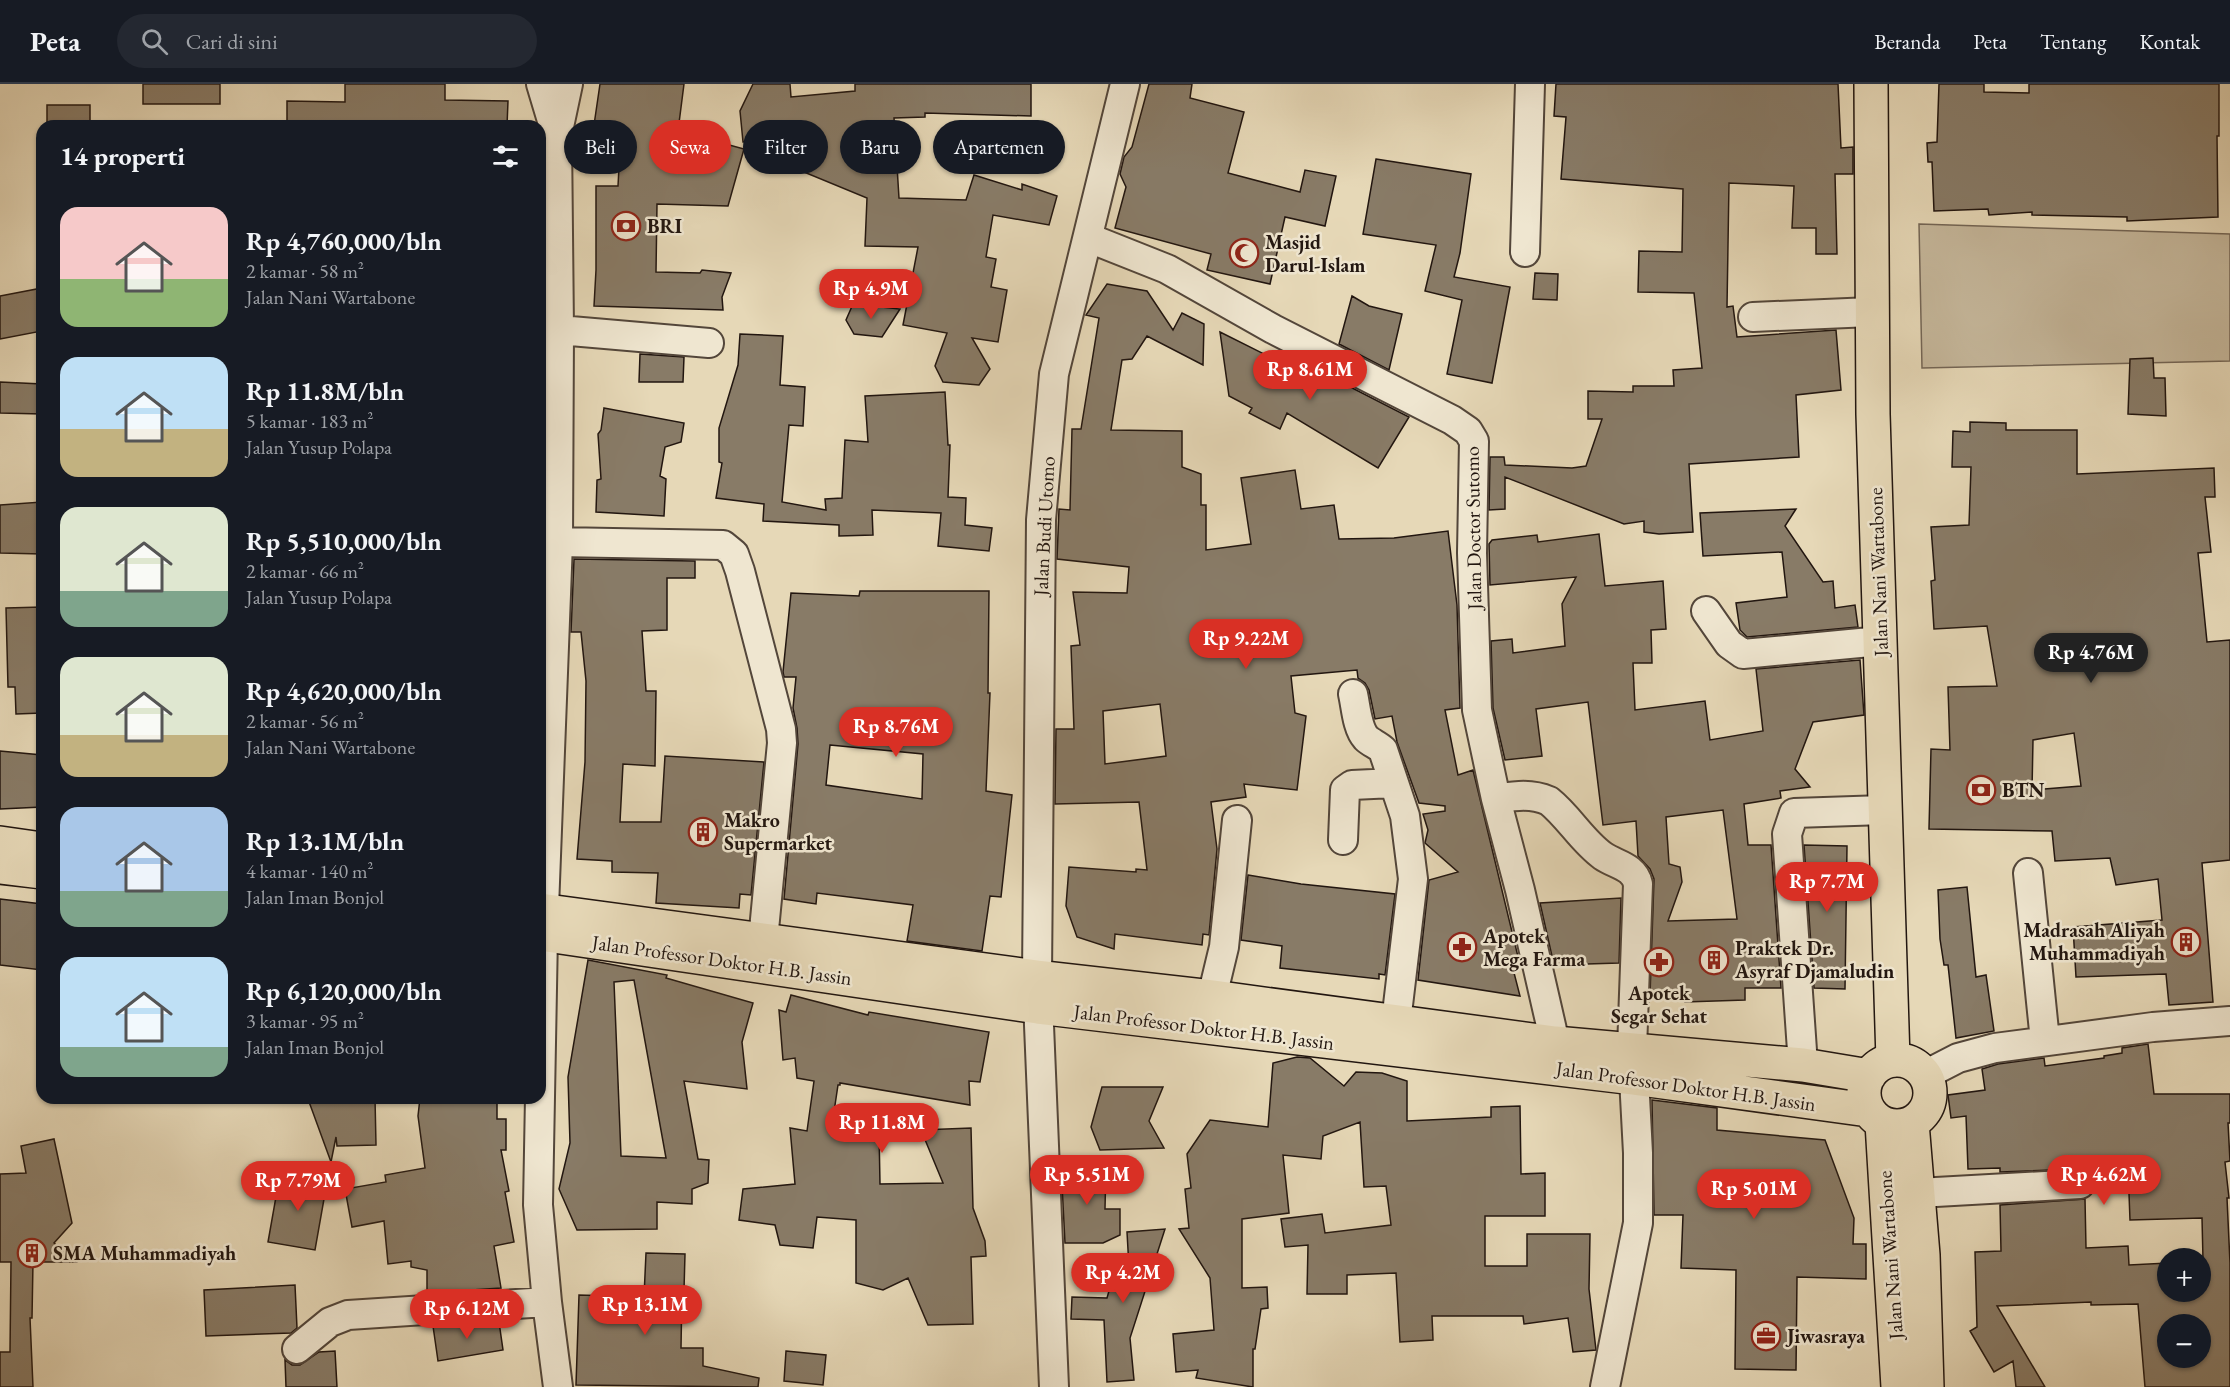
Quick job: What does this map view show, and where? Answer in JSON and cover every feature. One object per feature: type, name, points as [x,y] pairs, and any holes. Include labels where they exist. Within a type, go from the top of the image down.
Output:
[{"type":"main road","name":"Jalan Nani Wartabone","points":[[1871,84],[1872,414],[1881,641],[1884,810],[1881,1068]]},
{"type":"main road","points":[[0,843],[36,848]]},
{"type":"main road","points":[[0,867],[36,871]]},
{"type":"main road","name":"Jalan Professor Doktor H.B. Jassin","points":[[546,923],[1038,992],[1398,1032],[1633,1063],[1881,1068]]},
{"type":"main road","name":"Jalan Professor Doktor H.B. Jassin","points":[[1038,992],[1212,997],[1398,1032],[1555,1042],[1633,1063],[1887,1119]]},
{"type":"main road","points":[[1913,1062],[1925,1075],[1930,1090],[1929,1101],[1921,1116],[1887,1119],[1864,1093],[1881,1068],[1913,1062]]},
{"type":"main road","name":"Jalan Nani Wartabone","points":[[1887,1119],[1918,1192],[1923,1255],[1927,1387]]},
{"type":"main road","name":"Jalan Nani Wartabone","points":[[1887,1119],[1898,1387]]},
{"type":"street","points":[[541,84],[557,136]]},
{"type":"street","points":[[546,827],[558,542],[557,136],[568,84]]},
{"type":"street","name":"Jalan Budi Utomo","points":[[1054,1387],[1038,992],[1041,520],[1054,374],[1125,84]]},
{"type":"street","points":[[1525,252],[1530,84]]},
{"type":"street","name":"Jalan Doctor Sutomo","points":[[1089,238],[1167,270],[1273,329],[1452,420],[1468,431],[1474,441],[1472,553],[1478,710],[1496,799],[1520,890],[1555,1042]]},
{"type":"street","points":[[1753,317],[1871,312]]},
{"type":"street","points":[[559,330],[710,343]]},
{"type":"street","points":[[558,542],[723,545],[734,554],[778,719],[782,743],[762,953]]},
{"type":"street","points":[[1706,611],[1729,645],[1743,654],[1881,641]]},
{"type":"street","points":[[1353,694],[1361,732],[1367,740],[1383,750],[1405,816],[1413,879],[1398,1032]]},
{"type":"street","points":[[1343,840],[1347,787],[1394,783]]},
{"type":"street","points":[[1496,799],[1526,794],[1549,801],[1603,856],[1630,869],[1636,876],[1638,884],[1633,1063],[1639,1173],[1638,1223],[1605,1387]]},
{"type":"street","points":[[1803,1065],[1787,834],[1794,813],[1884,810]]},
{"type":"street","points":[[1212,997],[1224,947],[1237,819]]},
{"type":"street","points":[[2028,873],[2045,1041]]},
{"type":"street","points":[[1925,1075],[1958,1058],[1995,1048],[2153,1027],[2230,1021]]},
{"type":"street","points":[[541,1104],[538,1205],[558,1387]]},
{"type":"street","points":[[1918,1192],[2080,1184]]},
{"type":"street","points":[[297,1349],[330,1322],[348,1315],[547,1302]]},
{"type":"shaded area","points":[[1919,224],[2230,234],[2230,361],[1922,368]]},
{"type":"building","points":[[143,84],[220,84],[220,104],[143,104]]},
{"type":"building","points":[[345,84],[445,84],[445,100],[508,101],[507,120],[287,120],[287,101],[345,102]]},
{"type":"building","points":[[600,84],[684,84],[679,120],[649,120],[649,174],[731,174],[731,145],[743,149],[728,206],[657,204],[656,272],[700,273],[702,270],[731,273],[722,297],[723,310],[594,306],[596,186],[618,186],[619,174],[637,174],[637,120],[595,120]]},
{"type":"building","points":[[753,84],[790,84],[791,97],[855,91],[855,84],[1031,84],[1031,116],[925,113],[925,117],[894,118],[894,120],[840,120],[840,174],[898,174],[899,198],[966,200],[974,175],[1022,190],[1022,184],[1057,196],[1049,225],[993,215],[986,257],[996,259],[991,287],[1007,290],[998,342],[972,338],[990,369],[979,385],[943,382],[935,366],[947,333],[903,325],[918,247],[865,246],[867,198],[809,174],[828,174],[828,120],[743,120],[743,142],[740,111]]},
{"type":"building","points":[[1149,84],[1192,84],[1190,98],[1244,112],[1228,173],[1300,192],[1305,170],[1336,176],[1325,226],[1285,217],[1270,284],[1207,270],[1211,254],[1115,228],[1126,187],[1120,174],[1124,157],[1132,147]]},
{"type":"building","points":[[1556,84],[1838,84],[1841,148],[1853,147],[1853,174],[1835,174],[1837,254],[1816,254],[1816,228],[1792,228],[1794,186],[1729,183],[1727,307],[1733,306],[1737,337],[1836,330],[1841,390],[1796,395],[1799,457],[1689,464],[1693,532],[1659,534],[1644,532],[1644,521],[1624,524],[1505,477],[1505,509],[1489,510],[1490,457],[1504,457],[1505,465],[1572,468],[1586,466],[1602,419],[1588,419],[1588,391],[1633,392],[1633,386],[1674,386],[1673,370],[1702,368],[1694,293],[1638,292],[1639,251],[1682,252],[1683,189],[1561,179],[1566,117],[1554,116]]},
{"type":"building","points":[[1939,84],[1984,84],[1984,92],[2029,93],[2029,84],[2219,84],[2218,217],[2127,221],[2127,217],[2032,215],[2032,212],[1989,215],[1988,209],[1934,211],[1932,162],[1928,162],[1927,143],[1937,142]]},
{"type":"building","points":[[47,105],[90,105],[90,120],[47,120]]},
{"type":"building","points":[[1376,159],[1471,174],[1460,253],[1454,277],[1510,287],[1492,383],[1447,374],[1462,300],[1425,291],[1436,245],[1363,234]]},
{"type":"building","points":[[1535,273],[1558,274],[1557,300],[1533,299]]},
{"type":"building","points":[[1107,284],[1147,291],[1173,330],[1182,313],[1204,324],[1203,365],[1147,336],[1132,359],[1122,360],[1111,430],[1182,431],[1182,467],[1201,474],[1201,505],[1206,505],[1206,550],[1251,544],[1241,478],[1295,470],[1301,509],[1334,505],[1339,539],[1394,538],[1448,531],[1457,605],[1460,708],[1445,710],[1458,775],[1473,770],[1520,965],[1512,965],[1520,996],[1418,980],[1429,880],[1458,872],[1425,843],[1428,830],[1423,814],[1445,811],[1445,806],[1419,803],[1397,742],[1392,716],[1375,719],[1369,690],[1358,678],[1357,670],[1291,676],[1295,713],[1306,716],[1297,790],[1244,784],[1246,797],[1211,802],[1217,849],[1209,935],[1203,934],[1202,945],[1115,934],[1114,949],[1077,937],[1066,906],[1069,867],[1136,872],[1136,869],[1147,870],[1139,802],[1055,804],[1056,729],[1074,729],[1071,646],[1080,645],[1073,592],[1127,593],[1129,567],[1057,559],[1059,509],[1070,510],[1072,429],[1081,429],[1099,318],[1086,315]],"holes":[[[1160,704],[1166,756],[1105,764],[1103,711]]]},
{"type":"building","points":[[36,289],[36,332],[0,339],[0,296]]},
{"type":"building","points":[[1352,296],[1369,306],[1402,314],[1389,370],[1339,344]]},
{"type":"building","points":[[853,304],[900,309],[882,337],[854,334],[846,320]]},
{"type":"building","points":[[1220,332],[1276,360],[1280,351],[1409,417],[1378,468],[1287,413],[1280,429],[1249,413],[1252,408],[1229,396]]},
{"type":"building","points":[[740,334],[783,336],[780,385],[805,387],[803,426],[789,425],[782,502],[826,510],[825,499],[842,498],[845,440],[868,442],[865,396],[945,392],[948,445],[950,445],[948,497],[966,498],[965,525],[992,528],[989,551],[938,546],[941,513],[872,510],[873,535],[839,536],[839,525],[763,521],[764,504],[716,498],[722,463],[719,462],[719,428],[738,365]]},
{"type":"building","points":[[640,354],[684,357],[683,382],[639,382]]},
{"type":"building","points":[[2153,358],[2154,378],[2165,378],[2166,416],[2128,414],[2130,359]]},
{"type":"building","points":[[0,382],[36,384],[36,414],[0,413]]},
{"type":"building","points":[[604,408],[684,423],[681,442],[665,447],[660,476],[666,479],[664,516],[596,512],[597,480],[601,479],[598,434],[601,430]]},
{"type":"building","points":[[1970,422],[2006,423],[2006,430],[2077,430],[2077,474],[2214,468],[2215,497],[2205,497],[2211,552],[2198,553],[2207,642],[2230,640],[2230,860],[2202,863],[2213,1002],[2169,1005],[2166,974],[2076,977],[2073,927],[2162,920],[2158,879],[2116,885],[2110,858],[2055,861],[2052,831],[1929,829],[1931,749],[1950,750],[1948,687],[1997,686],[1987,626],[1934,629],[1931,581],[1935,580],[1931,527],[1969,525],[1971,467],[1952,467],[1953,431],[1970,432]],"holes":[[[2074,733],[2081,786],[2032,790],[2033,740]]]},
{"type":"building","points":[[36,502],[36,554],[0,553],[0,505]]},
{"type":"building","points":[[1796,509],[1785,526],[1823,582],[1833,581],[1835,608],[1855,605],[1858,627],[1747,637],[1740,630],[1736,603],[1787,597],[1782,552],[1703,556],[1700,513]]},
{"type":"building","points":[[1599,534],[1605,586],[1663,581],[1666,629],[1651,630],[1652,663],[1633,663],[1635,710],[1705,701],[1710,740],[1763,731],[1756,669],[1860,660],[1864,715],[1813,722],[1795,769],[1810,787],[1780,791],[1781,798],[1744,804],[1748,845],[1771,845],[1781,988],[1745,988],[1745,1000],[1685,1002],[1685,995],[1650,995],[1654,879],[1650,869],[1638,856],[1636,821],[1603,825],[1588,702],[1536,709],[1542,756],[1505,760],[1493,708],[1491,641],[1512,639],[1513,653],[1565,646],[1562,604],[1576,577],[1490,585],[1489,544],[1492,540],[1537,535],[1538,542]],"holes":[[[1723,810],[1737,919],[1668,921],[1682,882],[1680,867],[1669,864],[1666,817]]]},
{"type":"building","points":[[574,559],[695,561],[695,578],[667,578],[667,630],[642,631],[646,691],[656,691],[655,766],[623,764],[620,822],[661,822],[665,756],[764,762],[751,895],[740,894],[739,908],[656,903],[658,873],[612,872],[612,861],[577,859],[585,762],[586,681],[581,632],[571,632]]},
{"type":"building","points":[[860,591],[989,591],[988,693],[990,693],[986,791],[1012,795],[1001,897],[990,896],[982,951],[907,941],[913,905],[817,893],[816,904],[784,899],[798,744],[793,708],[796,677],[784,677],[783,672],[791,593],[859,596]],"holes":[[[830,745],[923,754],[922,799],[826,785]]]},
{"type":"building","points":[[36,607],[36,713],[16,714],[15,687],[8,687],[6,608]]},
{"type":"building","points":[[0,751],[36,754],[36,807],[0,809]]},
{"type":"building","points":[[1804,845],[1847,846],[1845,989],[1814,988]]},
{"type":"building","points":[[1248,875],[1301,884],[1395,894],[1385,975],[1379,974],[1379,979],[1280,968],[1282,946],[1241,940]]},
{"type":"building","points":[[1967,887],[1976,977],[1986,975],[1994,1031],[1956,1038],[1948,965],[1944,965],[1940,939],[1938,890]]},
{"type":"building","points":[[1621,898],[1619,963],[1554,965],[1540,903]]},
{"type":"building","points":[[0,899],[36,903],[36,969],[0,965]]},
{"type":"building","points":[[588,960],[667,975],[666,978],[753,1003],[742,1042],[747,1089],[684,1081],[698,1159],[709,1160],[708,1183],[692,1189],[692,1204],[657,1202],[657,1229],[577,1230],[559,1189],[570,1143],[568,1077]],"holes":[[[634,980],[666,1158],[621,1156],[614,982]]]},
{"type":"building","points":[[791,995],[868,1015],[869,1012],[989,1032],[980,1082],[969,1081],[970,1105],[840,1083],[831,1132],[879,1131],[880,1184],[943,1183],[921,1130],[971,1128],[973,1208],[985,1241],[986,1256],[971,1257],[973,1324],[928,1325],[908,1278],[883,1290],[856,1283],[856,1220],[817,1217],[813,1248],[780,1245],[775,1225],[739,1220],[743,1189],[795,1184],[790,1128],[807,1131],[814,1081],[797,1078],[795,1058],[783,1060],[779,1010],[786,1012]]},
{"type":"building","points":[[2148,1044],[2154,1094],[2230,1094],[2230,1123],[2228,1123],[2230,1161],[2225,1162],[2229,1198],[2227,1198],[2230,1263],[2230,1387],[2145,1387],[2138,1304],[2091,1305],[2091,1302],[1997,1306],[2045,1387],[2016,1387],[2013,1361],[1994,1372],[1970,1331],[1977,1327],[1975,1252],[2001,1251],[2000,1205],[2085,1199],[2086,1248],[2128,1246],[2129,1265],[2157,1264],[2157,1302],[2211,1302],[2211,1248],[2203,1248],[2202,1218],[2130,1220],[2128,1167],[2000,1172],[2000,1168],[1968,1169],[1966,1116],[1951,1118],[1948,1095],[1985,1090],[1982,1069],[1998,1064],[2044,1058],[2045,1066],[2104,1058],[2104,1056],[2122,1053],[2122,1048]]},
{"type":"building","points":[[1297,1057],[1310,1058],[1344,1086],[1356,1072],[1382,1073],[1407,1081],[1407,1121],[1491,1117],[1491,1107],[1520,1106],[1521,1174],[1545,1173],[1545,1216],[1485,1216],[1485,1266],[1527,1266],[1527,1234],[1590,1234],[1589,1289],[1596,1350],[1573,1352],[1568,1318],[1524,1324],[1523,1316],[1432,1316],[1433,1340],[1400,1342],[1396,1273],[1347,1275],[1347,1294],[1307,1294],[1308,1245],[1285,1247],[1281,1219],[1322,1214],[1325,1233],[1391,1225],[1386,1186],[1364,1187],[1360,1122],[1323,1136],[1321,1159],[1283,1155],[1289,1213],[1242,1219],[1242,1288],[1267,1287],[1268,1308],[1261,1309],[1255,1349],[1253,1349],[1253,1387],[1196,1378],[1198,1370],[1176,1372],[1173,1334],[1214,1330],[1210,1278],[1179,1229],[1189,1228],[1185,1189],[1191,1188],[1187,1154],[1210,1120],[1268,1127],[1273,1063]]},
{"type":"building","points":[[1102,1087],[1163,1087],[1149,1121],[1164,1148],[1100,1150],[1091,1127]]},
{"type":"building","points":[[1652,1100],[1717,1108],[1717,1130],[1825,1140],[1854,1218],[1853,1244],[1866,1244],[1866,1279],[1797,1277],[1796,1370],[1735,1369],[1736,1270],[1681,1268],[1683,1215],[1654,1215]]},
{"type":"building","points":[[310,1104],[375,1104],[376,1145],[337,1146],[336,1137],[331,1162]]},
{"type":"building","points":[[419,1104],[497,1104],[497,1119],[506,1119],[506,1150],[501,1150],[509,1191],[505,1192],[514,1242],[494,1246],[501,1288],[427,1293],[427,1270],[411,1267],[411,1261],[388,1264],[384,1221],[352,1227],[345,1189],[386,1182],[385,1175],[425,1168],[418,1116]]},
{"type":"building","points":[[54,1139],[72,1223],[54,1243],[76,1262],[33,1262],[32,1318],[30,1318],[33,1387],[0,1387],[0,1352],[10,1352],[11,1262],[0,1262],[0,1174],[26,1173],[21,1146]]},
{"type":"building","points":[[1061,1165],[1106,1165],[1105,1209],[1120,1209],[1120,1235],[1103,1243],[1065,1243]]},
{"type":"building","points":[[280,1174],[327,1182],[315,1250],[268,1242]]},
{"type":"building","points":[[1165,1229],[1130,1338],[1134,1380],[1107,1382],[1104,1320],[1071,1319],[1072,1297],[1107,1298],[1111,1284],[1130,1285],[1127,1232]]},
{"type":"building","points":[[646,1253],[685,1254],[681,1348],[703,1348],[703,1366],[759,1378],[758,1387],[576,1385],[579,1295],[644,1297]]},
{"type":"building","points":[[295,1285],[297,1328],[291,1333],[206,1336],[204,1290]]},
{"type":"building","points":[[499,1322],[503,1350],[438,1361],[433,1326]]},
{"type":"building","points":[[335,1351],[337,1387],[286,1387],[285,1360],[292,1365],[300,1365],[319,1352]]},
{"type":"building","points":[[786,1351],[826,1355],[823,1385],[784,1381]]},
{"type":"place","name":"BRI","points":[[626,226]]},
{"type":"place","name":"Masjid Darul-Islam","points":[[1244,253]]},
{"type":"place","name":"BTN","points":[[1981,790]]},
{"type":"place","name":"Makro Supermarket","points":[[703,832]]},
{"type":"place","name":"Madrasah Aliyah Muhammadiyah","points":[[2186,942]]},
{"type":"place","name":"Apotek Mega Farma","points":[[1462,947]]},
{"type":"place","name":"Praktek Dr. Asyraf Djamaludin","points":[[1714,960]]},
{"type":"place","name":"Apotek Segar Sehat","points":[[1659,962]]},
{"type":"place","name":"SMA Muhammadiyah","points":[[32,1253]]},
{"type":"place","name":"Jiwasraya","points":[[1766,1336]]}]
